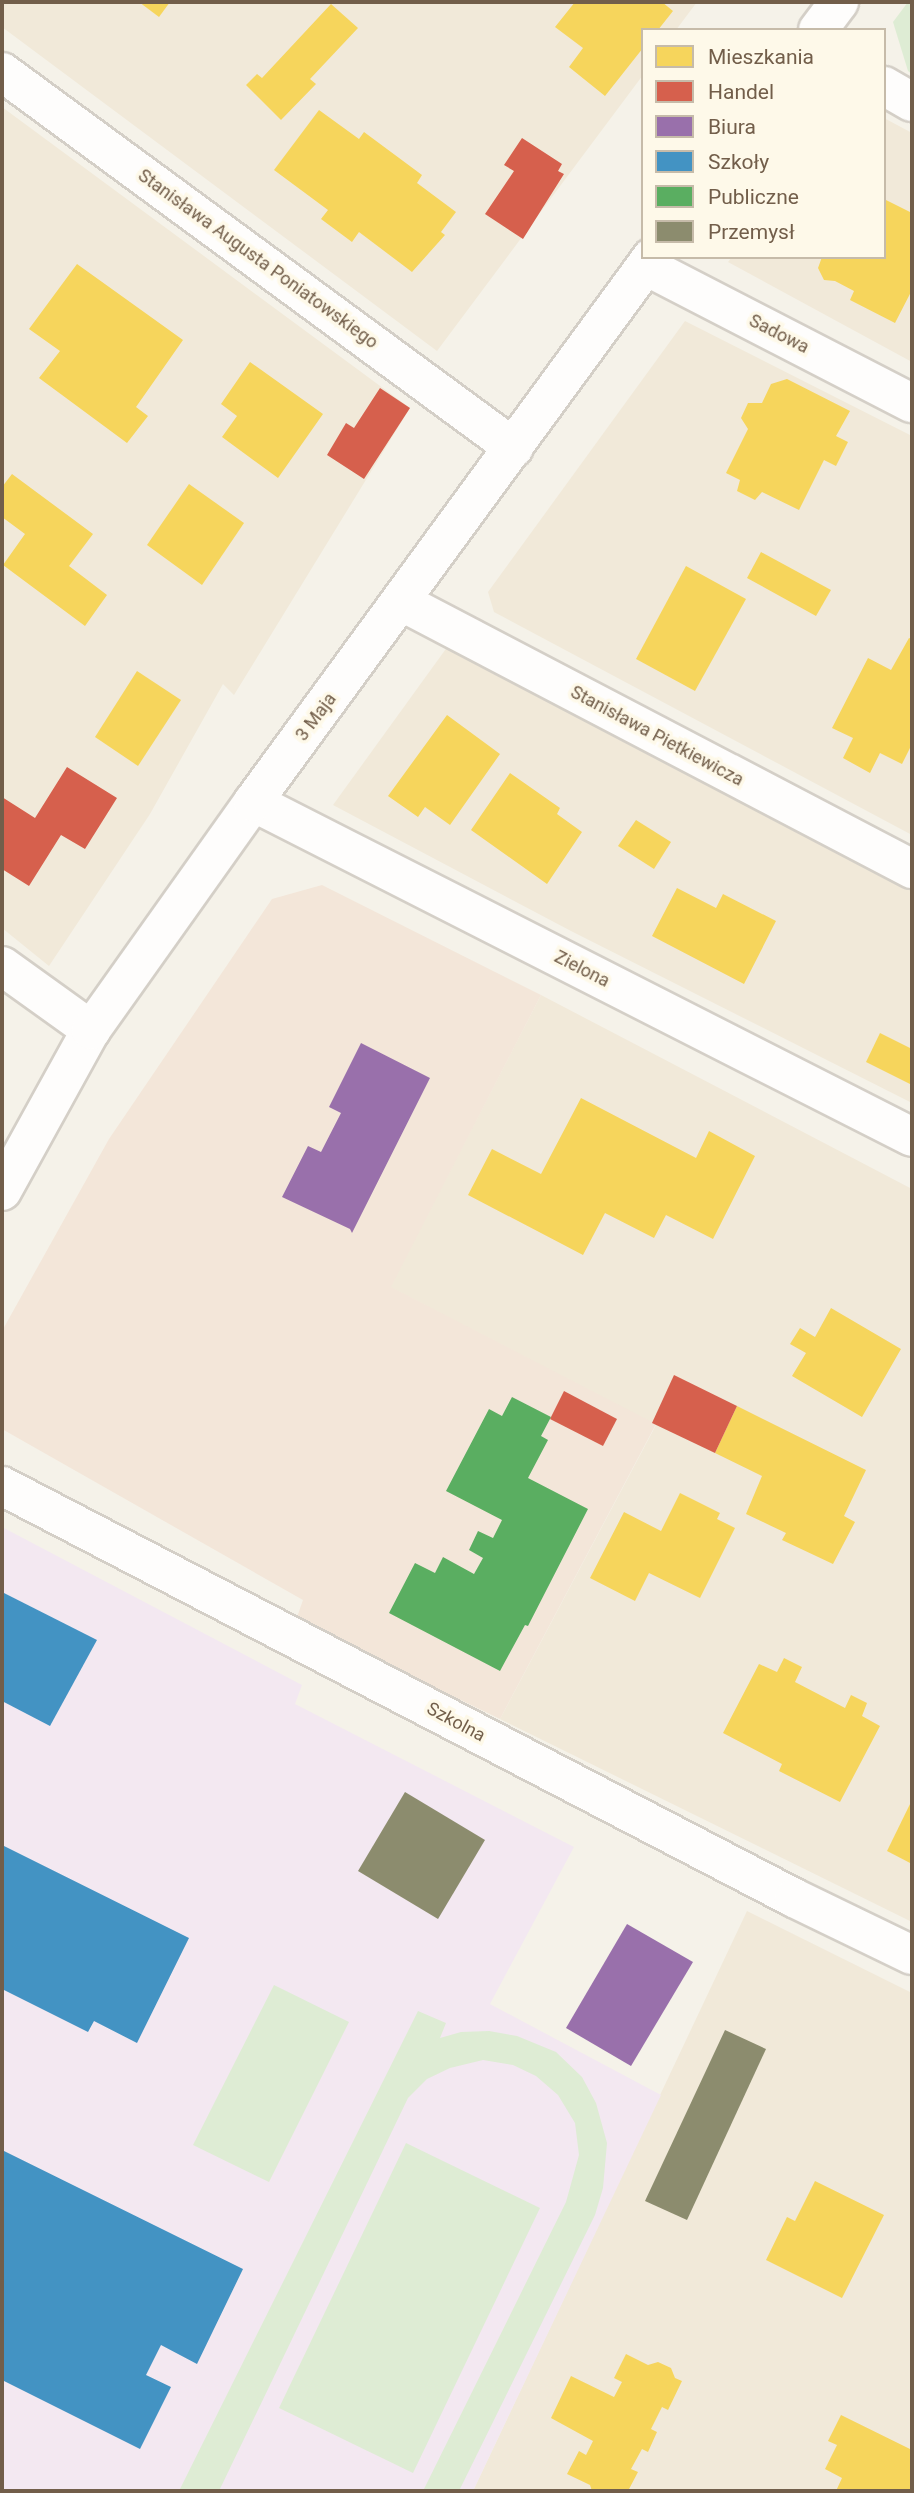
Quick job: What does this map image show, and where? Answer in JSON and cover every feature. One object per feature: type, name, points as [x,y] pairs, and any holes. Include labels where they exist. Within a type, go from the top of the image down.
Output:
[{"type":"street","points":[[820,28],[839,2]]},
{"type":"street","name":"Stanisława Augusta Poniatowskiego","points":[[2,72],[514,448]]},
{"type":"street","points":[[886,87],[912,102]]},
{"type":"street","name":"3 Maja","points":[[2,1191],[91,1030],[253,802],[402,602],[649,261]]},
{"type":"street","name":"Sadowa","points":[[649,261],[912,403]]},
{"type":"street","name":"Stanisława Pietkiewicza","points":[[402,602],[912,869]]},
{"type":"street","name":"Zielona","points":[[253,802],[912,1137]]},
{"type":"street","points":[[2,966],[91,1030]]},
{"type":"street","name":"Szkolna","points":[[2,1486],[794,1898],[912,1955]]},
{"type":"shaded area","points":[[2,2],[697,2],[678,28],[641,28],[641,78],[437,351],[2,27]]},
{"type":"shaded area","points":[[2,107],[410,408],[234,695],[223,684],[150,814],[49,966],[2,928]]},
{"type":"shaded area","points":[[886,119],[912,133],[912,362],[728,262],[730,259],[886,259]]},
{"type":"shaded area","points":[[685,321],[912,436],[912,835],[494,612],[488,592]]},
{"type":"shaded area","points":[[448,646],[912,888],[912,1103],[571,931],[333,805]]},
{"type":"shaded area","points":[[322,885],[541,995],[391,1287],[656,1424],[500,1719],[296,1620],[303,1600],[2,1429],[2,1331],[109,1139],[272,899]]},
{"type":"shaded area","points":[[541,995],[912,1189],[912,1922],[500,1719],[656,1425],[390,1287]]},
{"type":"shaded area","points":[[2,1527],[302,1685],[295,1704],[574,1847],[490,2004],[661,2095],[473,2491],[2,2491]]},
{"type":"shaded area","points":[[747,1911],[912,1993],[912,2491],[473,2491]]},
{"type":"green space","points":[[908,2],[912,2],[912,74],[908,71],[893,22]]},
{"type":"green space","points":[[274,1985],[349,2022],[269,2182],[193,2145]]},
{"type":"green space","points":[[418,2011],[446,2023],[440,2038],[461,2032],[489,2031],[517,2036],[556,2052],[582,2077],[596,2103],[607,2143],[603,2188],[595,2215],[459,2491],[423,2491],[566,2202],[579,2155],[575,2123],[558,2095],[536,2076],[513,2065],[483,2060],[450,2068],[427,2079],[408,2098],[219,2491],[179,2491]]},
{"type":"green space","points":[[406,2143],[540,2208],[413,2473],[279,2408]]},
{"type":"building: Mieszkania","points":[[139,2],[170,2],[159,17]]},
{"type":"building: Mieszkania","points":[[575,2],[662,2],[673,11],[660,28],[641,28],[641,51],[605,96],[569,67],[583,48],[555,27]]},
{"type":"building: Mieszkania","points":[[331,4],[358,28],[310,79],[316,84],[281,120],[246,85],[257,74],[262,78]]},
{"type":"building: Mieszkania","points":[[319,110],[359,139],[364,132],[422,175],[417,183],[456,212],[441,232],[445,235],[412,272],[359,232],[352,242],[321,219],[328,210],[274,170]]},
{"type":"building: Mieszkania","points":[[886,200],[912,213],[912,290],[895,323],[850,300],[854,291],[835,281],[824,280],[818,268],[821,259],[886,259]]},
{"type":"building: Mieszkania","points":[[77,264],[183,340],[136,407],[148,416],[127,443],[39,378],[60,351],[29,329]]},
{"type":"building: Mieszkania","points":[[250,362],[323,414],[278,478],[222,437],[237,416],[221,404]]},
{"type":"building: Mieszkania","points":[[787,379],[850,411],[836,436],[848,442],[836,466],[824,460],[799,510],[762,492],[755,500],[737,491],[740,480],[726,473],[748,429],[741,418],[748,403],[762,403],[771,384]]},
{"type":"building: Mieszkania","points":[[12,474],[93,534],[69,566],[107,595],[85,626],[3,565],[25,534],[2,517],[2,487]]},
{"type":"building: Mieszkania","points":[[189,484],[244,523],[202,585],[147,545]]},
{"type":"building: Mieszkania","points":[[761,552],[831,590],[816,616],[747,578]]},
{"type":"building: Mieszkania","points":[[686,566],[746,599],[695,691],[636,659]]},
{"type":"building: Mieszkania","points":[[909,638],[912,639],[912,744],[902,764],[880,753],[870,773],[843,758],[853,738],[832,728],[868,658],[891,670]]},
{"type":"building: Mieszkania","points":[[137,671],[181,700],[138,766],[95,737]]},
{"type":"building: Mieszkania","points":[[447,715],[500,754],[450,825],[425,807],[418,817],[388,796]]},
{"type":"building: Mieszkania","points":[[510,773],[560,808],[557,814],[582,832],[547,884],[471,830]]},
{"type":"building: Mieszkania","points":[[636,820],[671,842],[654,869],[618,846]]},
{"type":"building: Mieszkania","points":[[677,888],[716,908],[723,894],[776,921],[744,984],[652,936]]},
{"type":"building: Mieszkania","points":[[880,1033],[912,1049],[912,1085],[866,1062]]},
{"type":"building: Mieszkania","points":[[581,1098],[696,1158],[709,1131],[755,1156],[713,1239],[666,1215],[654,1238],[605,1213],[583,1255],[468,1195],[492,1149],[541,1174]]},
{"type":"building: Mieszkania","points":[[831,1308],[901,1349],[862,1417],[792,1376],[806,1353],[790,1344],[800,1328],[815,1337]]},
{"type":"building: Mieszkania","points":[[737,1406],[866,1470],[844,1516],[855,1522],[833,1564],[782,1540],[786,1533],[746,1514],[762,1476],[715,1453]]},
{"type":"building: Mieszkania","points":[[680,1493],[720,1513],[717,1519],[735,1528],[700,1598],[649,1573],[635,1601],[590,1578],[624,1512],[661,1531]]},
{"type":"building: Mieszkania","points":[[784,1658],[802,1667],[795,1682],[845,1708],[851,1695],[867,1703],[862,1716],[880,1726],[840,1802],[779,1771],[782,1764],[723,1733],[759,1664],[777,1672]]},
{"type":"building: Mieszkania","points":[[912,1800],[912,1864],[887,1851]]},
{"type":"building: Mieszkania","points":[[815,2181],[884,2215],[842,2298],[766,2260],[787,2217],[795,2221]]},
{"type":"building: Mieszkania","points":[[626,2354],[648,2365],[658,2362],[671,2368],[675,2378],[682,2381],[668,2410],[662,2407],[651,2429],[657,2432],[648,2452],[642,2449],[631,2469],[638,2472],[628,2491],[592,2491],[590,2485],[567,2474],[579,2451],[586,2455],[593,2441],[551,2418],[571,2376],[614,2397],[622,2382],[614,2378]]},
{"type":"building: Mieszkania","points":[[841,2415],[912,2450],[912,2491],[836,2491],[842,2478],[825,2469],[837,2445],[828,2441]]},
{"type":"building: Handel","points":[[522,138],[562,164],[558,171],[564,174],[523,239],[485,214],[514,171],[504,165]]},
{"type":"building: Handel","points":[[380,388],[410,408],[364,479],[327,455],[346,423],[354,428]]},
{"type":"building: Handel","points":[[67,767],[117,798],[85,849],[61,835],[29,886],[2,869],[2,797],[35,818]]},
{"type":"building: Handel","points":[[674,1375],[737,1406],[715,1453],[652,1423]]},
{"type":"building: Handel","points":[[564,1391],[617,1419],[603,1446],[550,1419]]},
{"type":"building: Biura","points":[[361,1043],[430,1078],[352,1233],[350,1229],[282,1197],[308,1146],[321,1152],[341,1113],[329,1107]]},
{"type":"building: Biura","points":[[627,1924],[693,1962],[631,2066],[566,2028]]},
{"type":"building: Szkoły","points":[[2,1592],[97,1640],[50,1726],[2,1701]]},
{"type":"building: Szkoły","points":[[2,1845],[189,1938],[137,2043],[94,2021],[88,2032],[2,1989]]},
{"type":"building: Szkoły","points":[[2,2150],[243,2269],[197,2364],[161,2345],[146,2375],[171,2387],[140,2449],[2,2380]]},
{"type":"building: Publiczne","points":[[512,1397],[551,1417],[541,1436],[548,1440],[528,1478],[588,1509],[528,1626],[525,1625],[500,1671],[389,1613],[415,1563],[435,1573],[443,1557],[474,1574],[483,1558],[469,1550],[478,1531],[493,1538],[502,1520],[446,1491],[489,1409],[502,1416]]},
{"type":"building: Przemysł","points":[[405,1792],[485,1840],[438,1919],[358,1871]]},
{"type":"building: Przemysł","points":[[725,2030],[766,2049],[687,2220],[645,2201]]}]
